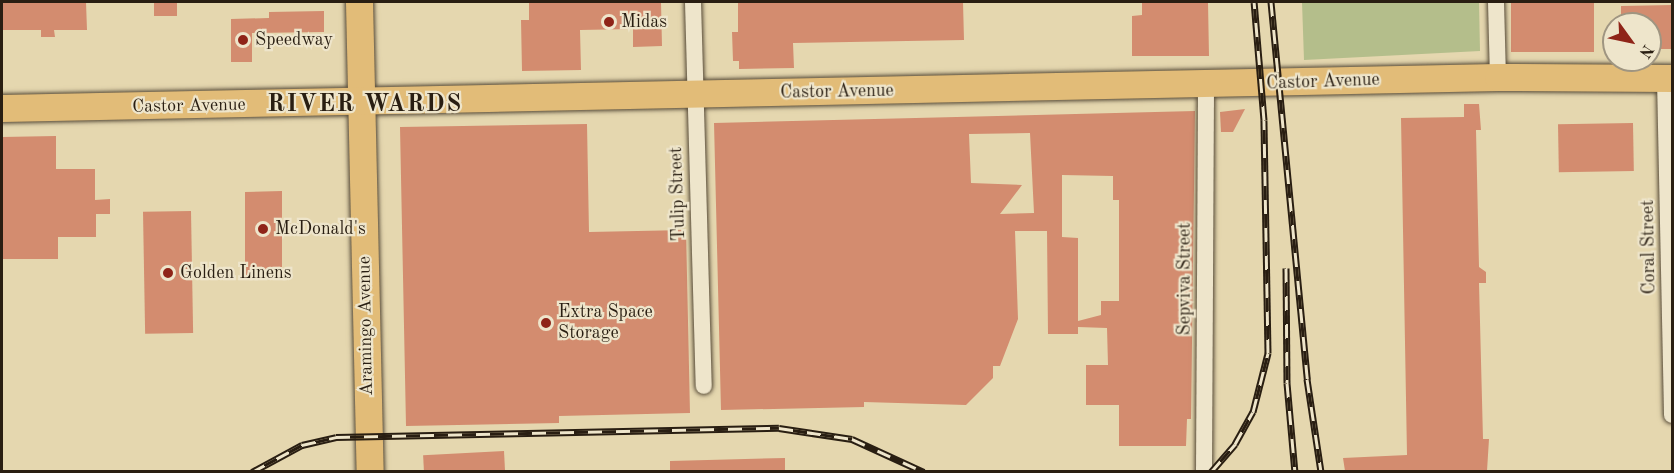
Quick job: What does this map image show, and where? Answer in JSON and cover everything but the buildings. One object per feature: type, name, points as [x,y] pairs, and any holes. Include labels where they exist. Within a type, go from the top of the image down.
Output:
[{"type":"main road","name":"Aramingo Avenue","points":[[359,2],[370,471]]},
{"type":"main road","name":"Castor Avenue","points":[[2,108],[1206,86],[1498,77],[1669,78]]},
{"type":"street","name":"Tulip Street","points":[[693,2],[704,386]]},
{"type":"street","points":[[1496,2],[1498,77]]},
{"type":"street","name":"Coral Street","points":[[1669,78],[1672,415]]},
{"type":"street","name":"Sepviva Street","points":[[1204,471],[1206,86]]},
{"type":"green space","points":[[1302,2],[1479,2],[1480,51],[1304,60]]},
{"type":"railway","points":[[1211,472],[1235,444],[1253,412],[1268,353],[1264,120],[1254,2]]},
{"type":"railway","points":[[1271,2],[1307,379],[1321,472]]},
{"type":"railway","points":[[1286,268],[1287,383],[1295,472]]},
{"type":"railway","points":[[252,472],[302,445],[336,437],[779,428],[852,439],[924,472]]},
{"type":"place","name":"Midas","points":[[609,22]]},
{"type":"place","name":"Speedway","points":[[243,40]]},
{"type":"place","name":"McDonald's","points":[[263,229]]},
{"type":"place","name":"Golden Linens","points":[[168,273]]},
{"type":"place","name":"Extra Space Storage","points":[[546,323]]},
{"type":"district","name":"RIVER WARDS","points":[[365,106]]}]
